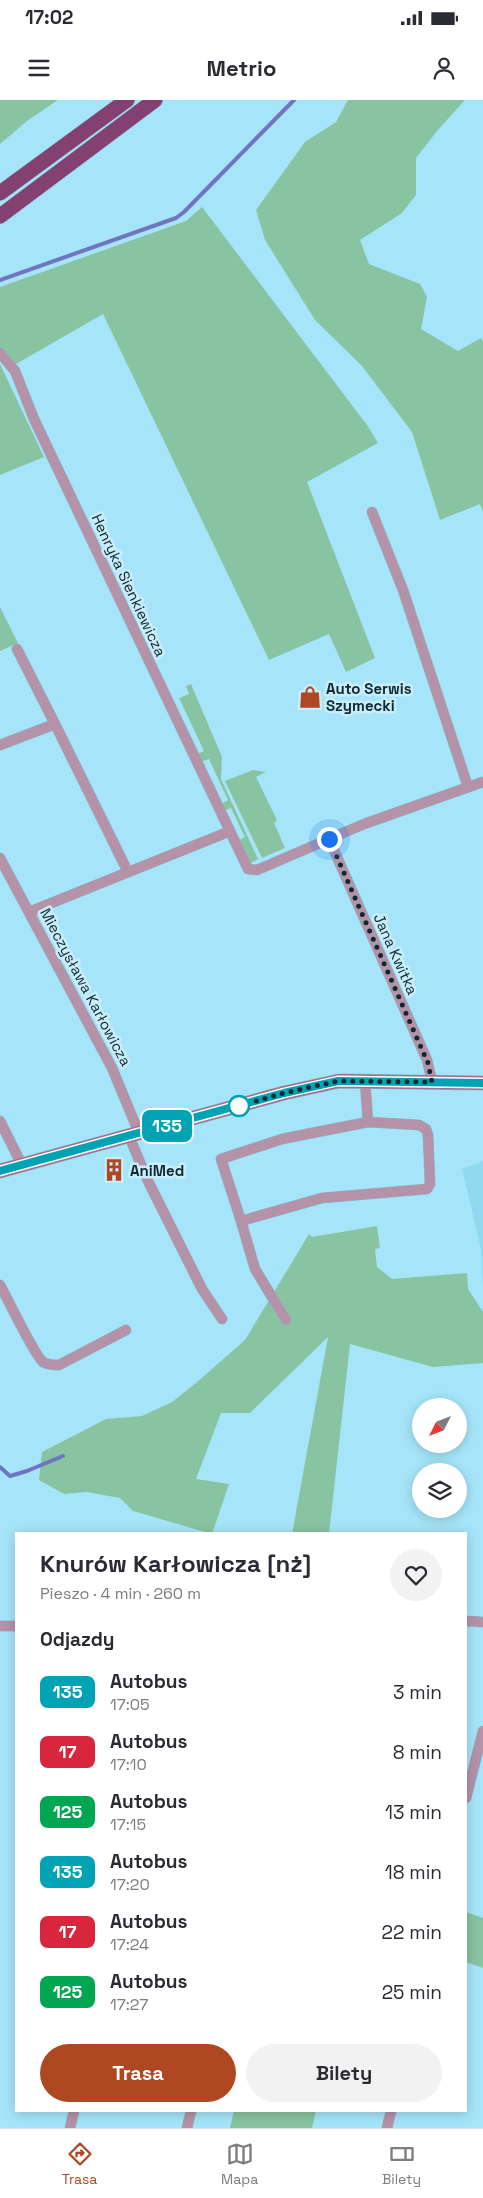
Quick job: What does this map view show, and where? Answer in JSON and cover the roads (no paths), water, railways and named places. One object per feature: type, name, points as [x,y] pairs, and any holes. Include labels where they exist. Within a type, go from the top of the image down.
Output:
[{"type":"highway","points":[[0,193],[127,100]]},
{"type":"highway","points":[[0,216],[155,100]]},
{"type":"street","name":"Henryka Sienkiewicza","points":[[0,353],[15,370],[34,419],[246,867],[252,871],[371,821],[483,782]]},
{"type":"street","points":[[372,512],[403,590],[468,787]]},
{"type":"street","points":[[17,649],[128,872]]},
{"type":"street","points":[[0,745],[55,724]]},
{"type":"street","points":[[29,912],[228,832]]},
{"type":"street","name":"Jana Kwitka","points":[[329,839],[428,1063],[432,1082]]},
{"type":"street","name":"Mieczysława Karłowicza","points":[[0,858],[112,1068],[150,1186],[202,1289],[222,1319]]},
{"type":"street","points":[[0,1171],[284,1093],[338,1081],[483,1083]]},
{"type":"street","points":[[365,1081],[368,1122]]},
{"type":"street","points":[[0,1121],[22,1165]]},
{"type":"street","points":[[241,1221],[322,1198],[427,1189],[430,1184],[428,1135],[426,1129],[419,1125],[368,1122],[282,1139],[221,1159],[255,1270],[286,1320]]},
{"type":"street","points":[[0,1285],[34,1349],[42,1361],[50,1365],[59,1366],[126,1330]]},
{"type":"street","points":[[467,1621],[483,1622]]},
{"type":"street","points":[[0,1626],[15,1626]]},
{"type":"street","points":[[467,1794],[483,1731]]},
{"type":"street","points":[[70,2128],[74,2112]]},
{"type":"street","points":[[187,2128],[191,2112]]},
{"type":"street","points":[[386,2128],[390,2112]]},
{"type":"waterway","points":[[0,280],[176,218],[294,100]]},
{"type":"waterway","points":[[0,1467],[10,1476],[63,1456]]},
{"type":"place","name":"Auto Serwis Szymecki","points":[[310,697]]},
{"type":"place","name":"AniMed","points":[[114,1170]]}]
